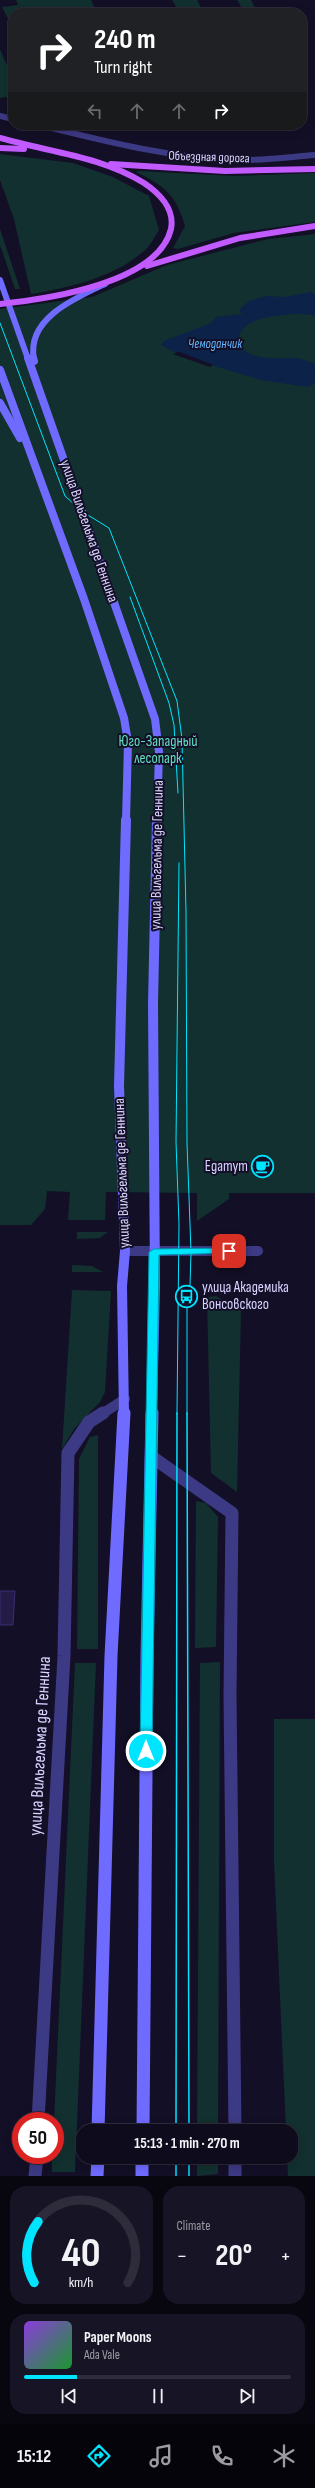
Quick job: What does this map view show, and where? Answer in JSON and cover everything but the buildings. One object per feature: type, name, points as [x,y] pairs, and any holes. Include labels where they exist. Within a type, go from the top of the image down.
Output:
[{"type":"main road","points":[[0,138],[102,164],[143,182],[161,196],[170,212],[173,229],[166,245],[134,271]]},
{"type":"main road","points":[[0,148],[52,152]]},
{"type":"main road","name":"Объездная дорога","points":[[102,164],[225,171],[315,169]]},
{"type":"main road","points":[[34,371],[32,346],[40,328],[62,307],[106,283],[170,257],[234,239],[315,226]]},
{"type":"main road","name":"улица Вильгельма де Геннина","points":[[0,280],[4,304],[34,371],[155,719],[159,768],[153,1010],[154,1252],[152,1457],[147,1656],[143,2124]]},
{"type":"main road","points":[[4,304],[68,294],[106,283]]},
{"type":"main road","name":"улица Вильгельма де Геннина","points":[[0,370],[84,599],[122,710],[128,742],[118,1086],[125,1251],[122,1286],[125,1399],[111,1656],[98,2124]]},
{"type":"main road","points":[[0,403],[33,461]]},
{"type":"main road","points":[[97,2176],[98,2164]]},
{"type":"main road","points":[[142,2164],[142,2176]]},
{"type":"street","points":[[59,130],[137,149],[184,157],[247,160],[315,155]]},
{"type":"street","points":[[125,1251],[258,1251]]},
{"type":"street","name":"улица Вильгельма де Геннина","points":[[39,2112],[64,1656],[68,1453],[89,1422],[125,1399]]},
{"type":"street","points":[[152,1457],[232,1513],[230,1695],[235,2124]]},
{"type":"street","points":[[35,2176],[36,2164]]},
{"type":"street","points":[[235,2164],[235,2176]]},
{"type":"green space","points":[[16,0],[91,0],[95,8],[8,8],[8,18],[2,7],[18,5]]},
{"type":"green space","points":[[172,0],[197,0],[201,8],[177,8]]},
{"type":"green space","points":[[237,0],[251,0],[255,8],[242,8]]},
{"type":"green space","points":[[0,49],[8,67],[8,97],[0,98]]},
{"type":"green space","points":[[0,154],[73,163],[113,177],[149,196],[159,230],[147,248],[133,259],[106,274],[76,285],[31,294],[14,219],[0,180]]},
{"type":"green space","points":[[136,172],[234,176],[315,173],[315,222],[234,233],[178,249],[173,248],[185,226],[182,215],[178,206],[168,193],[155,182]]},
{"type":"green space","points":[[0,229],[20,289],[15,289],[0,245]]},
{"type":"green space","name":"Юго-Западный лесопарк","points":[[315,234],[315,1193],[229,1193],[229,1199],[197,1221],[197,1193],[106,1192],[105,1220],[68,1220],[70,1192],[47,1191],[45,1209],[31,1225],[0,1225],[0,309],[92,297],[167,265],[268,239]]},
{"type":"green space","points":[[77,1232],[108,1232],[100,1238],[77,1239]]},
{"type":"green space","points":[[72,1265],[92,1266],[103,1272],[72,1272]]},
{"type":"green space","points":[[72,1290],[111,1291],[105,1392],[100,1402],[74,1429],[62,1449]]},
{"type":"green space","points":[[216,1296],[241,1311],[237,1492],[211,1473],[207,1297]]},
{"type":"green space","points":[[98,1435],[98,1649],[77,1649],[79,1459],[90,1437]]},
{"type":"green space","points":[[196,1501],[206,1503],[218,1517],[216,1647],[195,1648]]},
{"type":"green space","points":[[220,1662],[218,2124],[197,2124],[200,1663]]},
{"type":"green space","points":[[75,1663],[96,1663],[75,2172],[52,2172],[52,2164],[64,2164],[64,2112],[54,2112]]},
{"type":"green space","points":[[274,1719],[315,1719],[315,2176],[288,2176],[287,2164],[298,2164],[298,2124],[286,2124],[274,1861]]},
{"type":"green space","points":[[197,2164],[218,2164],[218,2174],[197,2176]]},
{"type":"water","name":"Чемоданчик","points":[[311,292],[315,294],[315,316],[292,314],[272,316],[256,320],[243,329],[239,334],[237,343],[242,349],[256,356],[264,358],[297,358],[315,364],[315,383],[308,387],[261,380],[184,357],[161,345],[164,341],[211,323],[216,317],[242,314],[239,310],[249,301],[266,296],[285,297]]},
{"type":"pier","points":[[178,352],[213,365],[210,367],[173,354]]},
{"type":"tram line","points":[[0,323],[65,496],[83,512],[109,528],[177,701],[182,739],[186,912],[187,1143],[191,1252],[190,1285],[187,1296],[187,1413]]},
{"type":"tram line","points":[[130,597],[169,703],[174,725],[178,793]]},
{"type":"tram line","points":[[177,1414],[179,1224],[176,1142],[179,863]]},
{"type":"tram line","points":[[176,2124],[177,1413]]},
{"type":"tram line","points":[[187,1413],[189,2124]]},
{"type":"tram line","points":[[176,2164],[176,2176]]},
{"type":"tram line","points":[[189,2164],[189,2176]]},
{"type":"place","name":"Едатут","points":[[263,1166]]},
{"type":"place","name":"улица Академика Вонсовского","points":[[187,1296]]},
{"type":"route","points":[[146,1751],[155,1317],[154,1252],[229,1251]]}]
